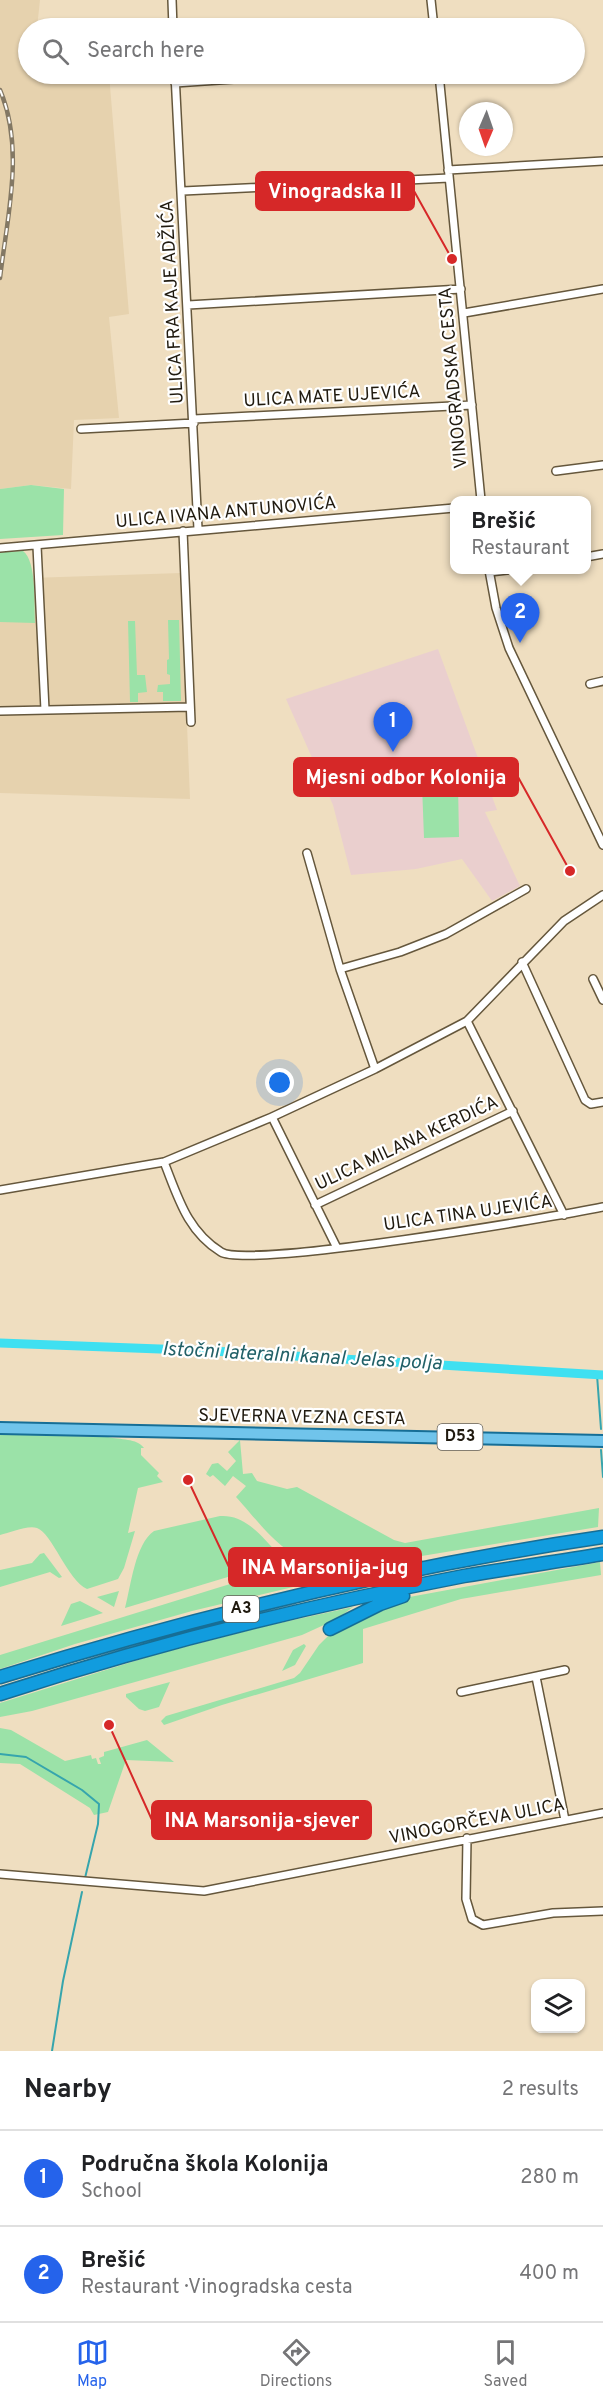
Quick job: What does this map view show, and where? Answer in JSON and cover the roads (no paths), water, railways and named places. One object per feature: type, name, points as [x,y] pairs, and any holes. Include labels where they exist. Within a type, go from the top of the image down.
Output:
[{"type":"highway","name":"A3","points":[[0,1677],[258,1604],[487,1557],[603,1538]]},
{"type":"highway","points":[[301,1563],[356,1569],[407,1564],[465,1553],[487,1557]]},
{"type":"highway","name":"A3","points":[[0,1694],[151,1649],[261,1621],[464,1576],[603,1554]]},
{"type":"highway","points":[[330,1629],[392,1599],[445,1587],[464,1576]]},
{"type":"main road","name":"SJEVERNA VEZNA CESTA","points":[[0,1428],[603,1441]]},
{"type":"street","points":[[172,0],[173,18]]},
{"type":"street","points":[[431,0],[433,18]]},
{"type":"street","name":"ULICA FRA KAJE ADŽIĆA","points":[[176,84],[198,529]]},
{"type":"street","name":"VINOGRADSKA CESTA","points":[[440,84],[481,496]]},
{"type":"street","points":[[183,191],[603,162]]},
{"type":"street","points":[[188,305],[461,289]]},
{"type":"street","points":[[464,313],[602,289],[603,298]]},
{"type":"street","name":"ULICA MATE UJEVIĆA","points":[[81,429],[472,405]]},
{"type":"street","points":[[556,471],[603,465]]},
{"type":"street","name":"ULICA IVANA ANTUNOVIĆA","points":[[0,548],[450,508]]},
{"type":"street","points":[[183,531],[190,722]]},
{"type":"street","points":[[37,546],[45,710]]},
{"type":"street","points":[[490,574],[496,608],[509,648],[603,845]]},
{"type":"street","points":[[590,684],[603,681]]},
{"type":"street","points":[[0,711],[190,707]]},
{"type":"street","points":[[307,853],[340,969],[375,1069]]},
{"type":"street","points":[[340,969],[400,952],[446,934],[526,889]]},
{"type":"street","points":[[0,1190],[164,1162],[272,1117],[375,1069],[467,1020],[564,921],[603,894]]},
{"type":"street","points":[[522,962],[585,1100],[591,1104],[603,1102]]},
{"type":"street","points":[[593,979],[603,1000]]},
{"type":"street","points":[[467,1020],[564,1215]]},
{"type":"street","name":"ULICA MILANA KERDIĆA","points":[[315,1204],[513,1111]]},
{"type":"street","points":[[272,1117],[337,1248]]},
{"type":"street","name":"ULICA TINA UJEVIĆA","points":[[164,1162],[187,1220],[223,1253],[241,1257],[337,1248],[564,1215],[603,1207]]},
{"type":"street","points":[[461,1692],[565,1670]]},
{"type":"street","points":[[536,1677],[565,1820]]},
{"type":"street","name":"VINOGORČEVA ULICA","points":[[0,1874],[204,1891],[603,1813]]},
{"type":"street","points":[[467,1839],[466,1899],[472,1919],[483,1925],[553,1913],[603,1911]]},
{"type":"waterway","name":"Istočni lateralni kanal Jelas polja","points":[[0,1343],[213,1351],[603,1375]]},
{"type":"waterway","points":[[597,1375],[601,1429]]},
{"type":"waterway","points":[[601,1450],[603,1477]]},
{"type":"waterway","points":[[0,1754],[26,1757],[82,1790],[99,1804],[98,1824],[85,1878]]},
{"type":"waterway","points":[[52,2051],[63,1981],[82,1892]]},
{"type":"railway","points":[[0,90],[12,136],[13,159],[10,207],[0,278]]},
{"type":"place","name":"Vinogradska II","points":[[452,259]]},
{"type":"place","name":"Brešić","points":[[520,643]]},
{"type":"place","name":"Područna škola Kolonija","points":[[393,752]]},
{"type":"place","name":"Mjesni odbor Kolonija","points":[[570,871]]},
{"type":"place","name":"INA Marsonija-jug","points":[[188,1480]]},
{"type":"place","name":"INA Marsonija-sjever","points":[[109,1725]]}]
